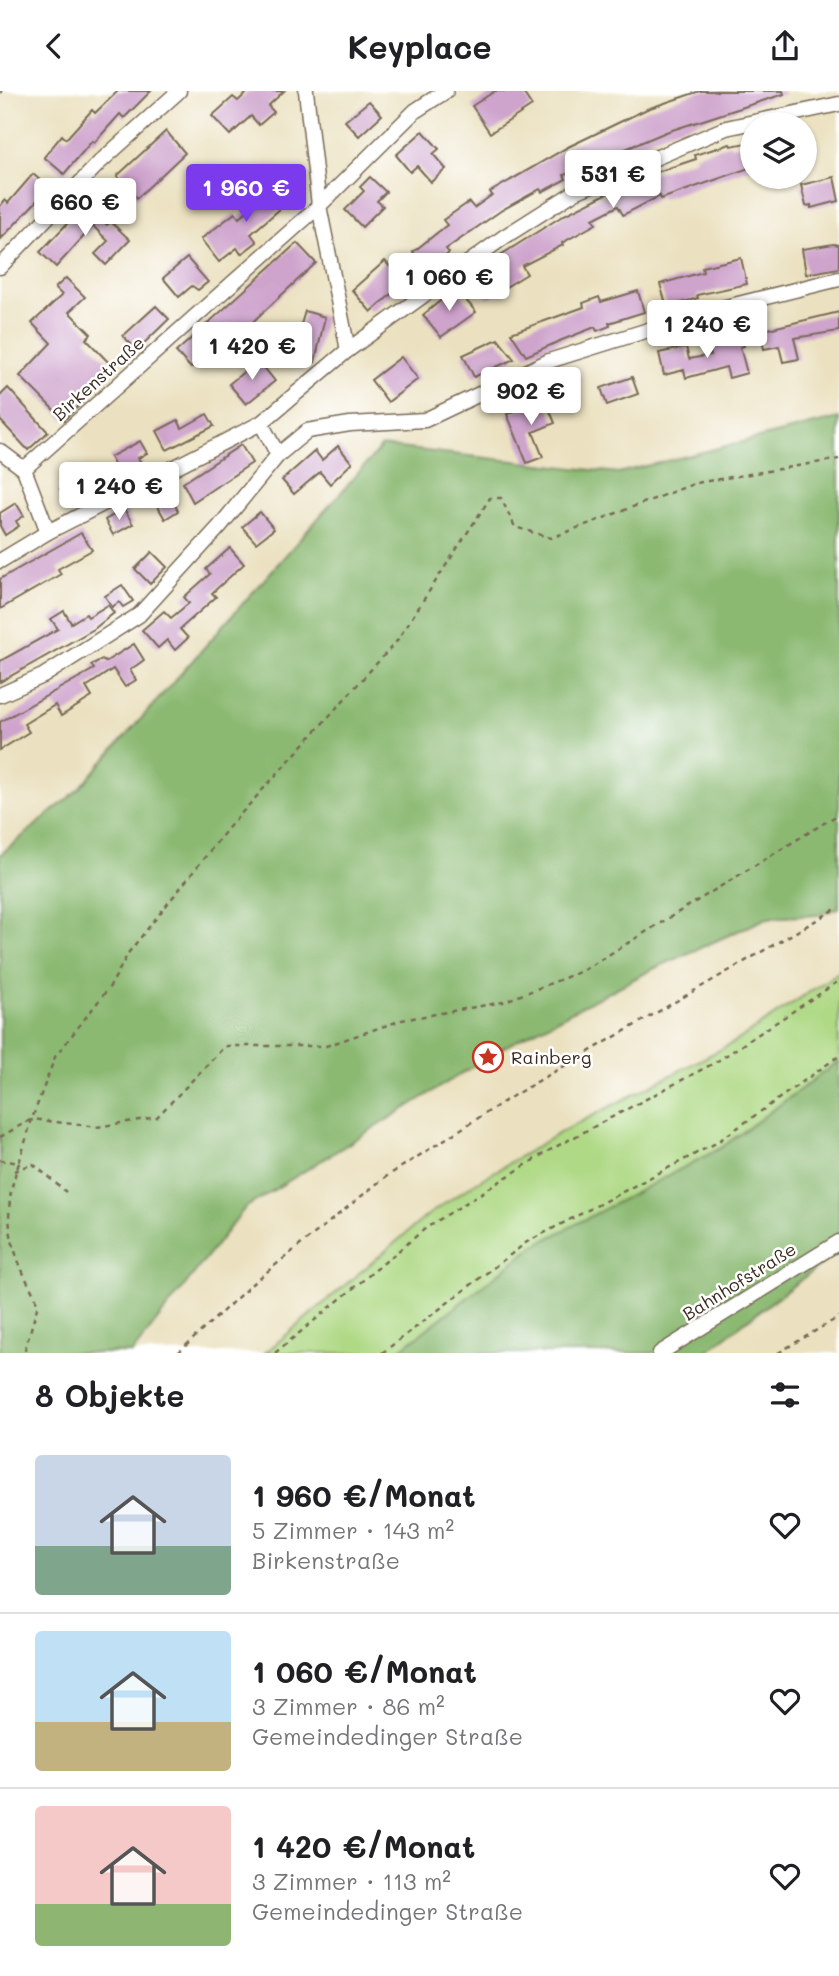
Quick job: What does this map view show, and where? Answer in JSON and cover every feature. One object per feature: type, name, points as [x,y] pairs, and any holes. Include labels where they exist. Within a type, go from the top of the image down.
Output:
[{"type":"street","points":[[0,267],[100,162],[179,91]]},
{"type":"street","points":[[306,91],[319,206],[348,349]]},
{"type":"street","name":"Birkenstraße","points":[[24,469],[319,206],[415,111],[446,91]]},
{"type":"street","points":[[0,561],[48,532],[261,423],[348,349],[504,237],[575,193],[726,128],[839,104]]},
{"type":"street","points":[[0,695],[43,676],[139,615],[220,526],[278,455],[307,431],[350,424],[425,420],[549,361],[706,312],[839,279]]},
{"type":"street","points":[[261,423],[278,455]]},
{"type":"street","points":[[0,451],[24,469],[48,532]]},
{"type":"street","name":"Bahnhofstraße","points":[[660,1353],[839,1242]]},
{"type":"path","points":[[4,1195],[19,1163],[55,1057],[111,985],[129,952],[229,827],[396,642],[491,498],[501,498],[515,527],[551,538],[696,483],[839,459]]},
{"type":"path","points":[[0,1137],[32,1119],[97,1127],[157,1117],[225,1047],[326,1046],[402,1020],[503,1002],[582,971],[839,814]]},
{"type":"path","points":[[178,1353],[253,1283],[384,1178],[516,1094],[839,907]]},
{"type":"path","points":[[275,1353],[426,1228],[548,1151],[716,1062],[839,981]]},
{"type":"path","points":[[382,1353],[527,1242],[716,1143],[839,1056]]},
{"type":"path","points":[[0,1160],[19,1163]]},
{"type":"path","points":[[13,1171],[33,1164],[66,1192]]},
{"type":"path","points":[[5,1241],[36,1298],[37,1308],[24,1353]]},
{"type":"path","points":[[778,1353],[839,1317]]},
{"type":"green space","points":[[839,418],[839,908],[817,915],[767,918],[653,969],[506,1046],[245,1208],[132,1353],[0,1353],[0,855],[79,789],[382,446],[618,473]]},
{"type":"green space","points":[[839,972],[839,1061],[721,1148],[534,1246],[396,1353],[265,1353],[429,1214],[472,1185],[561,1132],[735,1042]]},
{"type":"green space","points":[[839,1061],[839,1251],[704,1353],[396,1353],[534,1246],[721,1148]]},
{"type":"building","points":[[118,91],[151,91],[124,118],[120,114],[64,174],[44,157],[62,135],[66,139],[92,110],[95,113]]},
{"type":"building","points":[[249,91],[284,91],[268,106],[274,112],[259,125],[251,116],[230,135],[212,116],[233,97],[238,101]]},
{"type":"building","points":[[495,91],[522,91],[532,106],[490,133],[472,106]]},
{"type":"building","points":[[700,91],[783,91],[784,94],[666,132],[564,175],[566,179],[542,192],[540,189],[502,210],[446,249],[449,253],[427,270],[413,252],[447,225],[443,220],[469,202],[474,208],[492,195],[490,192],[568,147],[647,109]]},
{"type":"building","points":[[369,101],[382,115],[359,136],[345,121]]},
{"type":"building","points":[[166,131],[185,153],[137,198],[117,176]]},
{"type":"building","points":[[423,131],[439,149],[433,154],[446,169],[431,182],[417,166],[410,172],[396,155]]},
{"type":"building","points":[[730,144],[740,144],[740,171],[661,199],[660,196],[623,215],[618,206],[593,219],[596,224],[562,243],[563,245],[522,266],[527,274],[488,298],[472,273],[564,215],[636,179],[696,159],[695,155]]},
{"type":"building","points":[[33,174],[49,188],[0,240],[0,206],[5,200],[8,203]]},
{"type":"building","points":[[370,177],[386,192],[377,201],[383,206],[362,227],[345,210],[364,191],[360,187]]},
{"type":"building","points":[[834,177],[839,201],[811,208],[811,205],[806,206],[802,189],[817,189],[817,181]]},
{"type":"building","points":[[281,181],[295,196],[251,234],[257,242],[241,254],[237,248],[219,262],[201,239],[235,213],[239,218]]},
{"type":"building","points":[[85,205],[107,225],[111,222],[130,240],[106,265],[95,254],[108,241],[93,226],[56,267],[40,252]]},
{"type":"building","points":[[297,243],[316,263],[243,331],[240,328],[225,342],[222,339],[191,368],[176,352]]},
{"type":"building","points":[[839,245],[839,268],[806,274],[802,249]]},
{"type":"building","points":[[187,258],[208,282],[198,290],[192,286],[179,297],[163,278]]},
{"type":"building","points":[[741,258],[747,284],[697,295],[698,298],[667,307],[660,284],[703,272],[702,267]]},
{"type":"building","points":[[385,261],[404,283],[371,312],[352,290]]},
{"type":"building","points":[[66,278],[85,297],[69,312],[91,334],[86,339],[113,367],[80,399],[83,402],[64,420],[20,376],[51,343],[32,323],[62,295],[55,288]]},
{"type":"building","points":[[456,288],[476,312],[441,337],[423,315]]},
{"type":"building","points":[[638,291],[644,312],[609,323],[610,326],[597,331],[595,327],[526,356],[511,333],[584,307],[583,303],[599,297],[601,302]]},
{"type":"building","points":[[156,306],[169,319],[137,350],[123,336]]},
{"type":"building","points":[[305,311],[325,317],[315,362],[292,355]]},
{"type":"building","points":[[839,312],[839,331],[794,338],[799,359],[783,362],[779,346],[764,349],[760,331]]},
{"type":"building","points":[[741,335],[744,346],[740,347],[747,373],[729,378],[726,367],[686,378],[684,370],[664,375],[659,353],[686,347],[689,359],[711,355],[708,345]]},
{"type":"building","points":[[498,339],[514,359],[474,377],[463,355]]},
{"type":"building","points":[[401,357],[418,379],[388,402],[371,380]]},
{"type":"building","points":[[258,360],[275,381],[246,404],[229,384]]},
{"type":"building","points":[[632,377],[638,394],[607,405],[601,388]]},
{"type":"building","points":[[8,388],[48,432],[28,450],[0,420],[0,396]]},
{"type":"building","points":[[545,399],[555,423],[533,432],[543,457],[527,463],[507,414]]},
{"type":"building","points":[[207,414],[214,426],[167,450],[157,431],[178,420],[182,428]]},
{"type":"building","points":[[140,441],[147,453],[138,458],[142,464],[120,476],[110,457]]},
{"type":"building","points":[[241,445],[252,463],[193,502],[183,483]]},
{"type":"building","points":[[338,446],[352,463],[330,484],[320,472],[294,494],[282,480],[315,451],[322,460]]},
{"type":"building","points":[[89,468],[99,487],[66,500],[60,489],[73,482],[71,478]]},
{"type":"building","points":[[168,492],[178,511],[165,519],[154,500]]},
{"type":"building","points":[[16,503],[24,516],[16,521],[19,526],[5,535],[0,526],[0,513]]},
{"type":"building","points":[[124,509],[133,524],[113,535],[105,520]]},
{"type":"building","points":[[260,512],[274,529],[256,543],[242,527]]},
{"type":"building","points":[[81,533],[92,550],[58,569],[61,574],[0,609],[0,579]]},
{"type":"building","points":[[230,548],[244,564],[212,593],[216,597],[180,629],[188,638],[175,650],[167,640],[158,648],[142,630],[164,611],[171,618],[189,603],[184,597],[210,574],[206,569]]},
{"type":"building","points":[[152,552],[167,567],[150,584],[135,569]]},
{"type":"building","points":[[122,585],[133,601],[123,607],[119,602],[112,607],[105,596]]},
{"type":"building","points":[[108,605],[114,613],[94,629],[0,682],[0,661],[58,629],[51,619],[64,611],[71,623]]},
{"type":"building","points":[[134,644],[144,660],[130,670],[136,680],[125,687],[113,669],[86,687],[92,697],[61,716],[55,705],[24,724],[29,732],[0,750],[0,722],[94,669],[91,665],[102,659],[105,662]]},
{"type":"place","name":"Rainberg","points":[[488,1057]]}]
